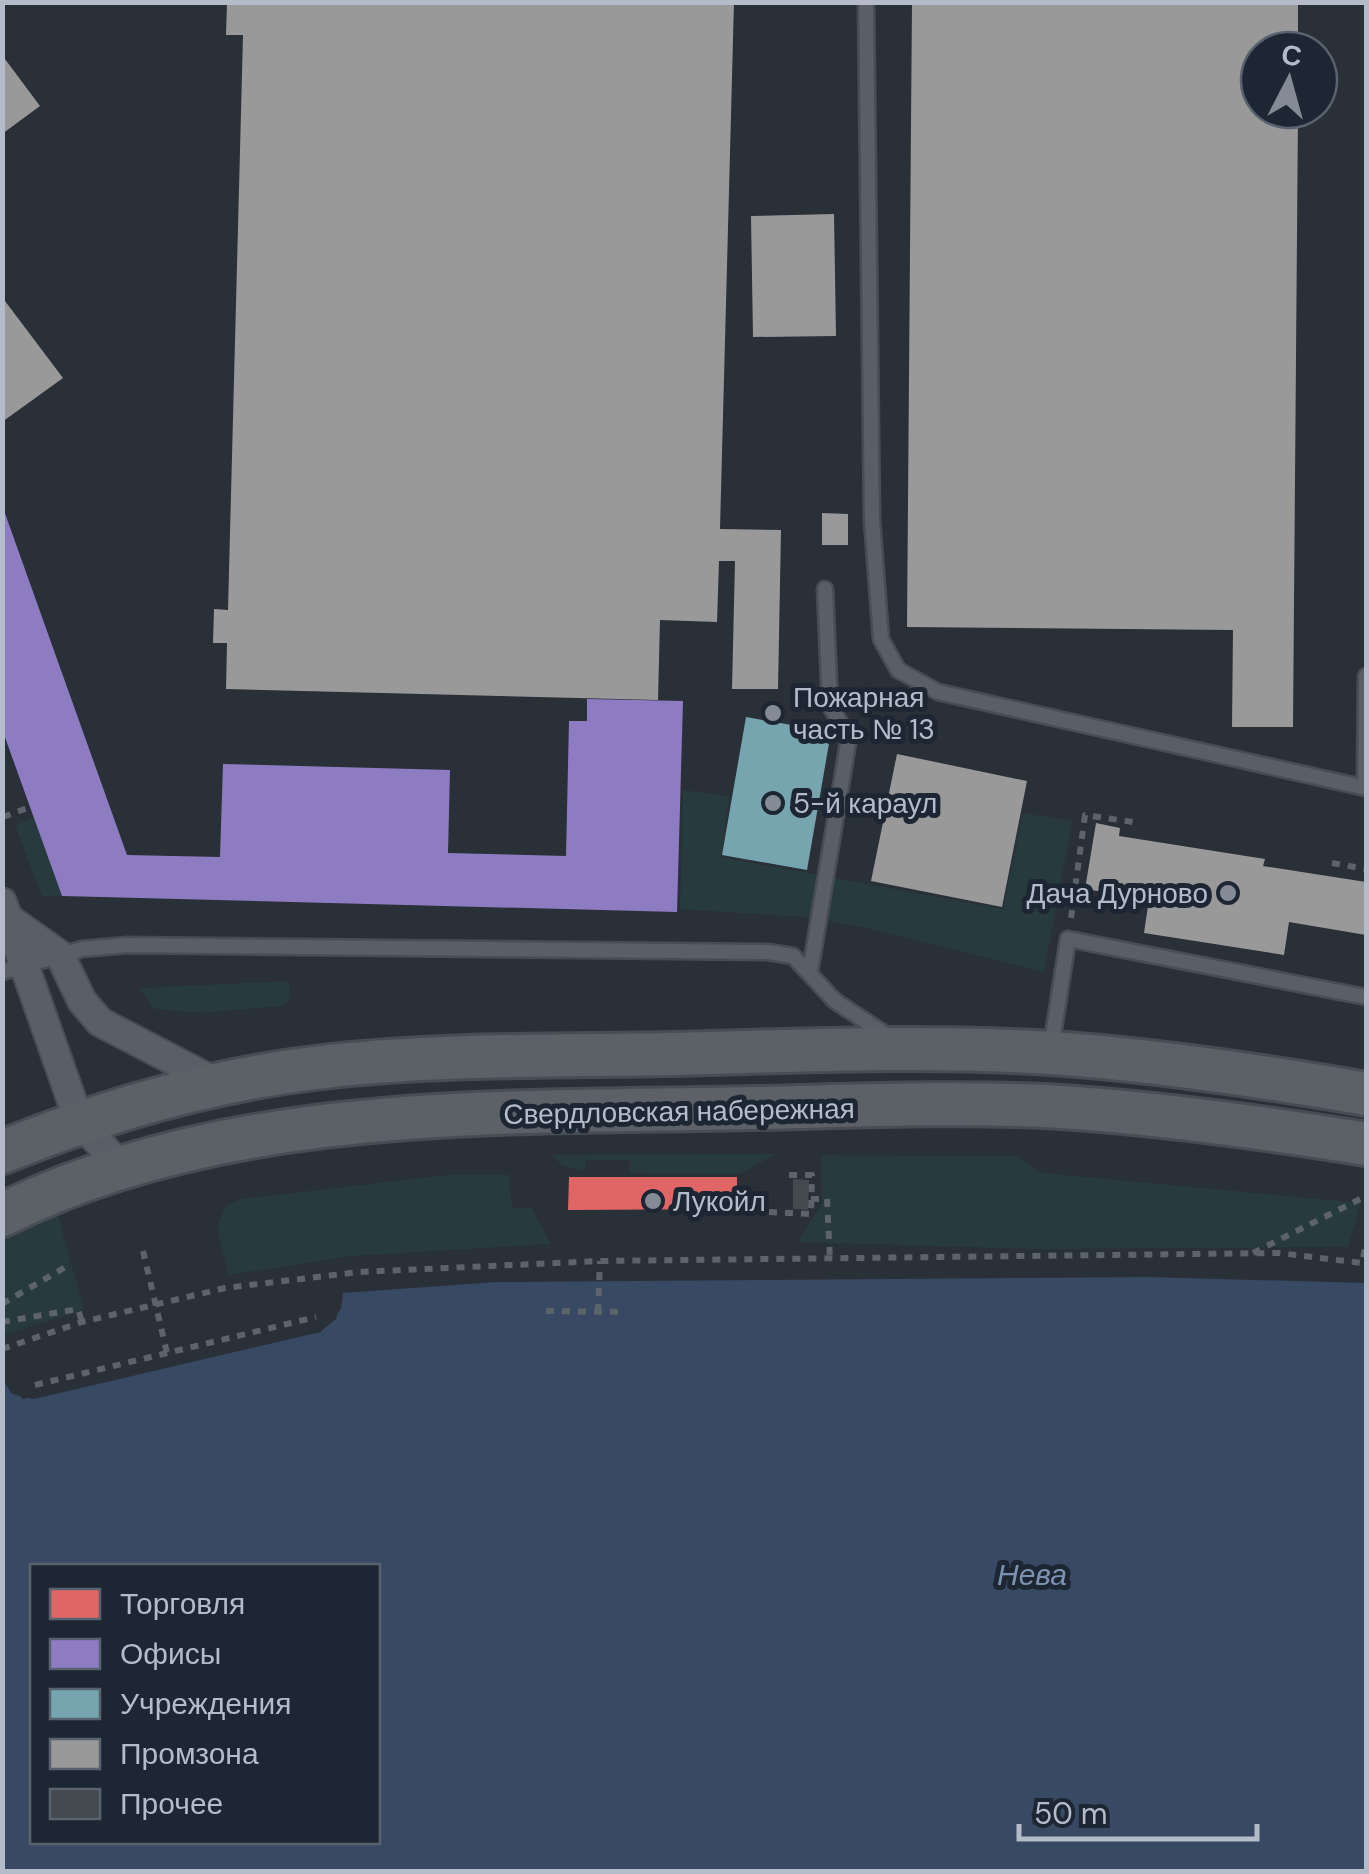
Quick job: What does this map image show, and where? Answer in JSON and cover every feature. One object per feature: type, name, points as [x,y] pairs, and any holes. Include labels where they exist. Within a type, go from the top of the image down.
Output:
[{"type":"main road","name":"Свердловская набережная","points":[[2,1152],[79,1120],[221,1085],[349,1065],[518,1056],[908,1049],[1050,1053],[1229,1070],[1366,1094]]},
{"type":"main road","name":"Свердловская набережная","points":[[2,1215],[123,1170],[219,1144],[353,1125],[548,1111],[1043,1106],[1218,1120],[1366,1144]]},
{"type":"street","points":[[6,910],[60,954],[82,1001],[100,1022],[221,1085]]},
{"type":"street","points":[[6,910],[13,968],[79,1120],[123,1170]]},
{"type":"lane","points":[[866,2],[872,520],[881,639],[898,670],[938,692],[1366,788],[1366,676]]},
{"type":"lane","points":[[810,972],[849,737],[830,706],[826,589]]},
{"type":"lane","points":[[1050,1053],[1068,938],[1366,997]]},
{"type":"lane","points":[[13,968],[60,954],[128,945],[768,952],[793,956],[835,1001],[908,1049]]},
{"type":"path","points":[[3,816],[30,807]]},
{"type":"path","points":[[1068,938],[1086,815],[1133,822]]},
{"type":"path","points":[[1332,863],[1366,869]]},
{"type":"path","points":[[769,1212],[811,1214],[812,1175],[789,1175]]},
{"type":"path","points":[[1252,1254],[1366,1196]]},
{"type":"path","points":[[812,1199],[827,1199],[830,1258]]},
{"type":"path","points":[[2,1349],[82,1322],[225,1288],[359,1272],[600,1261],[1252,1254],[1362,1264],[1366,1244]]},
{"type":"path","points":[[142,1251],[167,1353]]},
{"type":"path","points":[[598,1312],[600,1261]]},
{"type":"path","points":[[2,1304],[69,1265]]},
{"type":"path","points":[[2,1322],[78,1310],[82,1322]]},
{"type":"path","points":[[546,1311],[622,1312]]},
{"type":"path","points":[[35,1385],[316,1317]]},
{"type":"green space","points":[[683,790],[729,796],[721,857],[1003,909],[1023,813],[1072,821],[1044,972],[863,927],[805,917],[680,909]]},
{"type":"green space","points":[[34,818],[62,896],[42,896],[15,825]]},
{"type":"green space","points":[[289,981],[290,998],[283,1006],[201,1013],[155,1009],[139,988]]},
{"type":"green space","points":[[776,1154],[739,1174],[630,1173],[630,1160],[585,1160],[585,1171],[563,1166],[551,1155]]},
{"type":"green space","points":[[821,1155],[1015,1156],[1043,1173],[1361,1203],[1348,1247],[1039,1249],[798,1242],[822,1203]]},
{"type":"green space","points":[[447,1175],[509,1175],[512,1208],[531,1207],[551,1244],[352,1256],[229,1275],[217,1229],[225,1207],[240,1199]]},
{"type":"green space","points":[[57,1212],[84,1310],[3,1335],[3,1236]]},
{"type":"water","name":"Нева","points":[[1148,1277],[1366,1283],[1366,1871],[3,1871],[2,1380],[23,1399],[320,1332],[341,1309],[343,1293],[497,1282]]},
{"type":"pier","points":[[343,1293],[336,1319],[320,1332],[34,1399],[12,1394],[3,1380],[3,1375],[16,1390],[34,1394],[318,1328],[332,1316],[338,1294]]},
{"type":"building: Торговля","name":"Лукойл","points":[[569,1177],[737,1177],[737,1209],[568,1210]]},
{"type":"building: Офисы","points":[[2,505],[127,855],[220,857],[223,764],[450,770],[448,853],[566,856],[569,721],[587,721],[587,699],[683,701],[677,912],[62,896],[2,729]]},
{"type":"building: Учреждения","points":[[746,717],[831,732],[807,870],[722,855]]},
{"type":"building: Промзона","points":[[227,2],[734,2],[720,529],[781,530],[778,689],[732,689],[735,561],[719,561],[717,622],[660,620],[658,700],[226,689],[227,643],[213,643],[214,609],[228,610],[243,35],[226,35]]},
{"type":"building: Промзона","points":[[912,2],[1298,2],[1298,30],[1239,30],[1239,130],[1298,130],[1293,727],[1232,727],[1233,630],[907,627]]},
{"type":"building: Промзона","points":[[2,55],[40,106],[2,134]]},
{"type":"building: Промзона","points":[[834,214],[836,336],[753,337],[751,216]]},
{"type":"building: Промзона","points":[[2,297],[63,378],[2,422]]},
{"type":"building: Промзона","points":[[822,513],[848,514],[848,545],[822,545]]},
{"type":"building: Промзона","points":[[897,754],[1027,781],[1002,907],[871,881]]},
{"type":"building: Промзона","points":[[1096,823],[1120,828],[1119,836],[1265,859],[1263,866],[1366,882],[1366,935],[1289,922],[1284,955],[1144,933],[1149,899],[1085,889]]},
{"type":"building: Прочее","points":[[793,1179],[809,1180],[808,1210],[793,1209]]},
{"type":"place","name":"Пожарная часть № 13","points":[[773,713]]},
{"type":"place","name":"5-й караул","points":[[773,803]]},
{"type":"place","name":"Дача Дурново","points":[[1228,893]]},
{"type":"place","name":"Лукойл","points":[[653,1201]]}]
